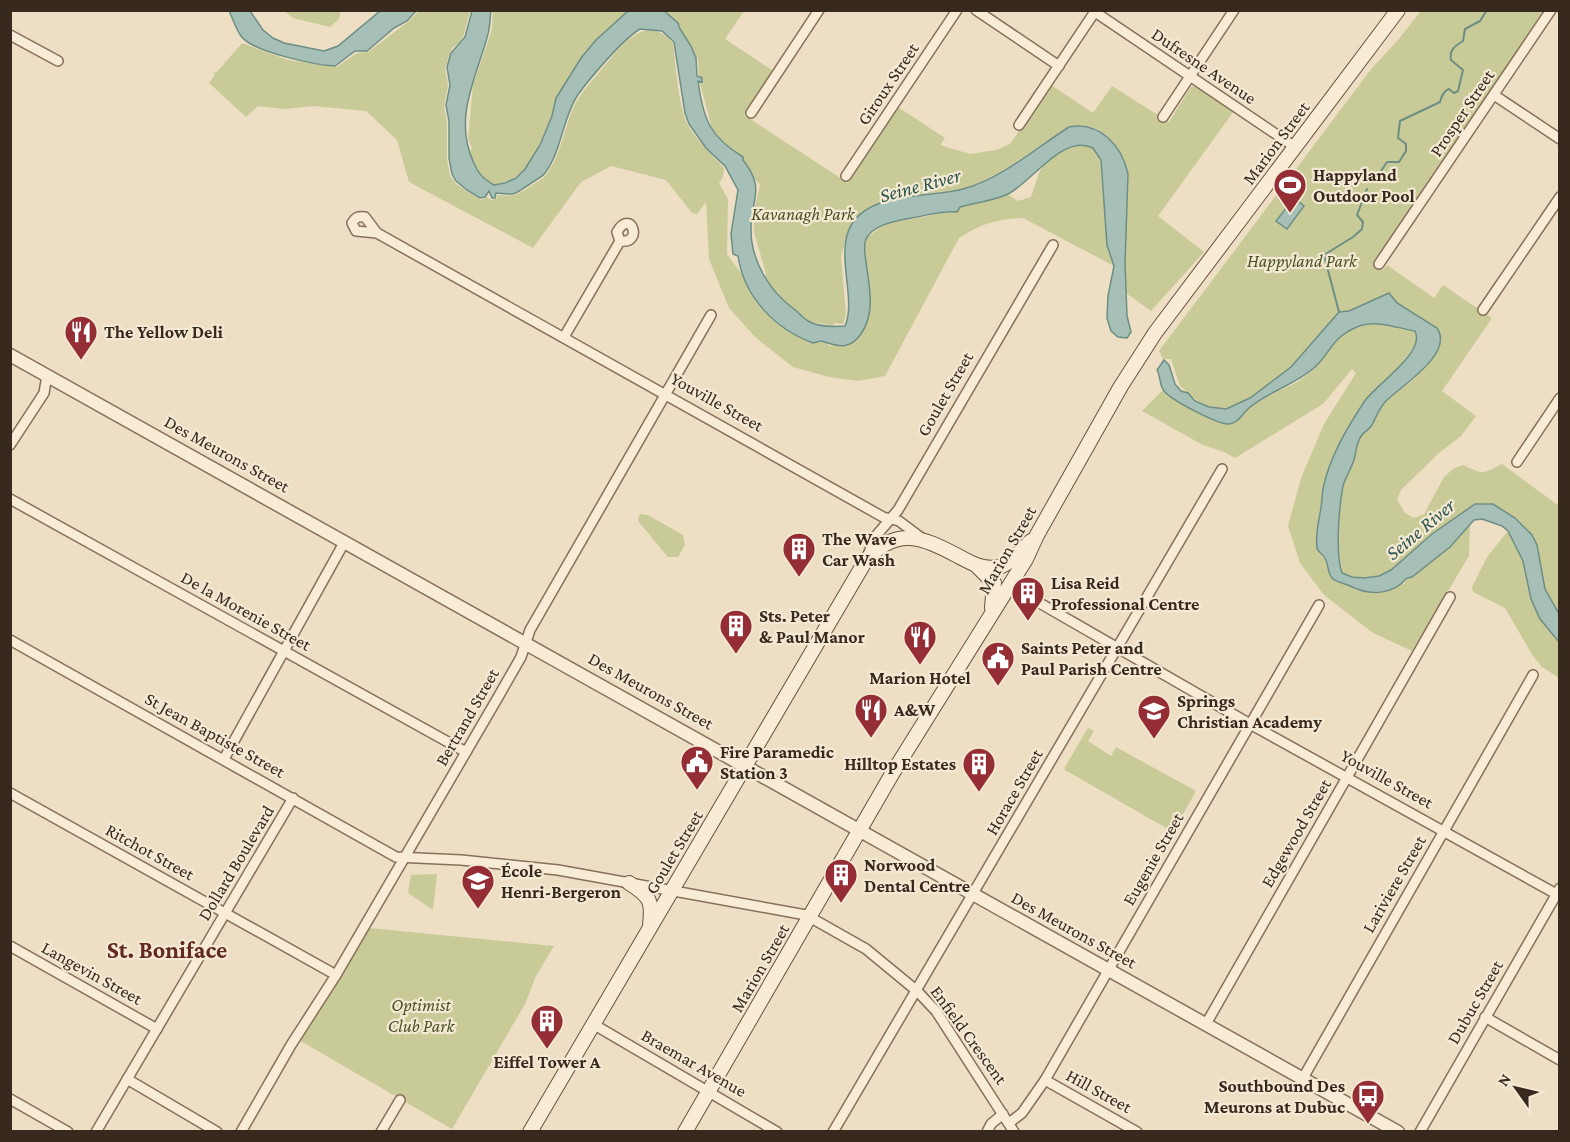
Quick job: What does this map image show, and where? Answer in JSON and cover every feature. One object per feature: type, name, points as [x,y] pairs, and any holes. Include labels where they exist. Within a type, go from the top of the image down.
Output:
[{"type":"main road","name":"Marion Street","points":[[685,1131],[860,830],[1026,559],[1037,535],[1121,386],[1155,333],[1398,10]]},
{"type":"main road","points":[[977,566],[999,567],[1015,557],[1037,535]]},
{"type":"main road","name":"Goulet Street","points":[[530,1131],[866,560],[878,547],[889,540],[908,538],[928,543]]},
{"type":"main road","name":"Youville Street","points":[[928,543],[977,566]]},
{"type":"main road","points":[[977,566],[994,583],[991,613]]},
{"type":"main road","points":[[629,883],[648,897],[651,904],[650,928]]},
{"type":"street","points":[[751,113],[819,10]]},
{"type":"street","name":"Giroux Street","points":[[846,176],[957,10]]},
{"type":"street","points":[[976,10],[1059,66]]},
{"type":"street","points":[[1162,117],[1234,10]]},
{"type":"street","name":"Prosper Street","points":[[1379,264],[1551,10]]},
{"type":"street","points":[[1019,124],[1095,11]]},
{"type":"street","name":"Dufresne Avenue","points":[[1095,11],[1295,147]]},
{"type":"street","points":[[10,35],[58,61]]},
{"type":"street","points":[[1494,95],[1560,138]]},
{"type":"street","points":[[1484,310],[1560,197]]},
{"type":"street","name":"Youville Street","points":[[377,233],[890,519],[899,521],[928,543]]},
{"type":"street","points":[[564,337],[620,241]]},
{"type":"street","name":"Goulet Street","points":[[866,560],[875,537],[898,510],[1053,245]]},
{"type":"street","name":"Bertrand Street","points":[[241,1131],[291,1045],[336,975],[521,657],[530,630],[664,393],[711,315]]},
{"type":"street","name":"Des Meurons Street","points":[[10,355],[1398,1131]]},
{"type":"street","points":[[10,445],[44,393],[48,375]]},
{"type":"street","points":[[1517,462],[1560,398]]},
{"type":"street","name":"Horace Street","points":[[833,1131],[1222,469]]},
{"type":"street","name":"De la Morenie Street","points":[[10,499],[466,752]]},
{"type":"street","points":[[224,759],[345,541]]},
{"type":"street","name":"Youville Street","points":[[1010,586],[1250,724],[1443,832],[1558,893]]},
{"type":"street","name":"Edgewood Street","points":[[1206,1024],[1450,597]]},
{"type":"street","name":"Eugenie Street","points":[[1012,1127],[1045,1080],[1318,605]]},
{"type":"street","name":"St Jean Baptiste Street","points":[[10,639],[394,856],[404,857]]},
{"type":"street","name":"Lariviere Street","points":[[1303,1078],[1533,675]]},
{"type":"street","name":"Ritchot Street","points":[[10,793],[336,975]]},
{"type":"street","name":"Dollard Boulevard","points":[[96,1131],[293,798]]},
{"type":"street","name":"Enfield Crescent","points":[[404,857],[558,870],[810,917],[866,949],[917,991],[936,1011],[1012,1127]]},
{"type":"street","name":"Dubuc Street","points":[[1420,1131],[1558,893]]},
{"type":"street","name":"Langevin Street","points":[[10,946],[157,1029]]},
{"type":"street","points":[[1485,1017],[1560,1060]]},
{"type":"street","name":"Braemar Avenue","points":[[593,1023],[777,1131]]},
{"type":"street","points":[[127,1079],[217,1131]]},
{"type":"street","name":"Hill Street","points":[[1045,1080],[1137,1131]]},
{"type":"street","points":[[10,1099],[68,1131]]},
{"type":"street","points":[[381,1131],[400,1100]]},
{"type":"street","points":[[987,1131],[991,1124],[1003,1114]]},
{"type":"green space","points":[[284,11],[341,11],[339,19],[330,27],[293,18]]},
{"type":"green space","points":[[419,11],[470,11],[463,37],[452,48],[445,68],[448,85],[444,106],[447,123],[447,159],[450,176],[456,184],[481,200],[487,197],[491,200],[496,199],[498,195],[516,195],[544,177],[556,157],[573,108],[586,88],[616,52],[633,36],[652,30],[663,34],[673,43],[680,97],[688,125],[724,168],[723,177],[719,183],[728,199],[727,254],[746,280],[755,301],[779,325],[813,343],[824,342],[830,346],[853,342],[862,333],[869,284],[864,250],[866,238],[884,225],[954,211],[960,207],[1007,194],[1018,201],[1031,197],[1044,165],[1058,153],[1076,146],[1088,145],[1100,156],[1108,249],[1114,266],[1023,218],[997,221],[974,229],[959,238],[885,376],[858,381],[829,377],[793,367],[756,338],[729,308],[709,259],[706,202],[697,214],[692,213],[666,180],[611,166],[581,182],[533,248],[409,182],[397,140],[366,111],[314,106],[284,109],[258,106],[246,117],[209,83],[215,75],[213,73],[217,72],[242,43],[288,60],[337,67],[357,53],[368,52]]},
{"type":"green space","points":[[493,11],[628,11],[579,60],[566,83],[533,158],[512,179],[494,185],[479,175],[469,153],[472,148],[468,139],[473,85],[492,29]]},
{"type":"green space","name":"Kavanagh Park","points":[[657,11],[744,11],[725,39],[772,70],[744,115],[848,183],[898,107],[945,138],[940,145],[970,154],[996,150],[1010,144],[1051,85],[1093,113],[1112,86],[1169,122],[1191,87],[1198,86],[1234,111],[1158,216],[1204,252],[1151,311],[1126,293],[1125,188],[1116,149],[1105,135],[1090,127],[1069,127],[1002,171],[962,189],[898,197],[873,206],[851,226],[841,256],[846,315],[843,324],[835,323],[833,326],[808,321],[780,299],[765,277],[754,232],[754,211],[760,185],[712,129],[699,79],[698,59]]},
{"type":"green space","name":"Happyland Park","points":[[1421,11],[1545,11],[1374,264],[1383,270],[1387,265],[1434,298],[1443,285],[1492,318],[1442,391],[1476,416],[1461,436],[1439,453],[1401,490],[1397,499],[1405,513],[1414,518],[1424,514],[1444,477],[1453,469],[1463,465],[1483,472],[1502,464],[1559,506],[1559,614],[1545,589],[1539,555],[1493,504],[1481,504],[1469,508],[1432,534],[1400,563],[1380,575],[1368,578],[1342,573],[1338,544],[1340,510],[1343,486],[1355,456],[1354,451],[1361,435],[1371,427],[1377,412],[1386,401],[1415,378],[1435,353],[1437,328],[1397,303],[1389,294],[1341,313],[1295,367],[1243,405],[1212,413],[1180,386],[1171,359],[1163,359],[1159,351],[1372,68]]},
{"type":"green space","points":[[1378,324],[1415,331],[1417,342],[1399,368],[1366,400],[1337,447],[1323,489],[1316,534],[1317,551],[1327,561],[1329,573],[1357,591],[1394,587],[1404,584],[1408,578],[1450,547],[1470,523],[1469,556],[1412,651],[1373,633],[1324,595],[1300,563],[1288,526],[1301,478],[1324,424],[1356,373],[1352,369],[1323,404],[1235,458],[1203,445],[1142,411],[1163,390],[1169,397],[1220,423],[1235,422],[1257,402],[1308,374],[1332,346],[1349,331],[1362,326]]},
{"type":"green space","points":[[640,514],[648,515],[683,535],[685,545],[678,557],[668,557],[639,522]]},
{"type":"green space","points":[[1508,531],[1523,561],[1531,599],[1540,619],[1559,642],[1559,678],[1542,667],[1533,656],[1505,608],[1473,592],[1472,587],[1487,557]]},
{"type":"green space","points":[[1088,728],[1094,731],[1088,741],[1111,756],[1116,747],[1196,791],[1173,832],[1065,770]]},
{"type":"green space","points":[[437,874],[433,910],[408,893],[411,875]]},
{"type":"green space","name":"Optimist Club Park","points":[[369,928],[554,946],[536,976],[525,1004],[452,1129],[299,1040]]},
{"type":"water","points":[[663,10],[678,23],[696,58],[697,76],[702,78],[702,82],[698,81],[702,106],[710,126],[723,142],[743,157],[754,179],[756,194],[751,230],[758,264],[777,294],[806,320],[821,325],[845,326],[849,305],[845,244],[848,232],[856,218],[868,209],[882,202],[899,198],[949,192],[977,184],[1018,162],[1069,127],[1080,126],[1100,132],[1115,145],[1128,174],[1125,263],[1127,316],[1131,332],[1127,338],[1118,337],[1111,331],[1107,318],[1108,296],[1114,266],[1107,245],[1101,160],[1093,148],[1081,145],[1058,153],[1006,195],[960,207],[957,212],[940,212],[899,220],[886,224],[869,234],[866,239],[865,253],[869,280],[869,317],[861,334],[852,343],[842,346],[821,341],[813,343],[786,329],[774,320],[754,298],[741,271],[738,256],[733,254],[731,234],[738,190],[725,166],[706,148],[689,124],[685,113],[674,42],[662,31],[640,29],[616,50],[590,80],[572,105],[555,155],[540,178],[515,193],[496,193],[495,198],[492,198],[489,191],[485,197],[480,198],[456,181],[449,158],[449,121],[446,105],[450,85],[447,67],[451,53],[465,37],[472,11],[491,11],[488,34],[473,81],[466,113],[467,145],[479,172],[494,185],[516,178],[525,169],[540,145],[552,116],[556,98],[581,58],[596,40],[628,11]]},
{"type":"water","points":[[229,11],[250,11],[263,30],[284,43],[324,51],[338,46],[380,11],[416,11],[407,21],[394,28],[367,51],[355,51],[335,66],[300,60],[247,42],[241,36]]},
{"type":"water","name":"Happyland Outdoor Pool","points":[[1294,198],[1304,206],[1287,229],[1276,221]]},
{"type":"water","name":"Seine River","points":[[1389,293],[1397,303],[1437,328],[1441,338],[1432,359],[1385,402],[1371,427],[1359,440],[1354,460],[1344,482],[1339,517],[1338,542],[1342,573],[1364,578],[1379,576],[1391,570],[1432,534],[1475,504],[1493,504],[1515,518],[1532,535],[1537,545],[1545,589],[1559,614],[1559,642],[1540,619],[1531,599],[1523,561],[1508,531],[1502,526],[1482,519],[1474,520],[1450,547],[1412,577],[1407,578],[1395,588],[1381,592],[1365,591],[1335,580],[1330,575],[1325,558],[1318,550],[1317,532],[1323,489],[1334,455],[1364,402],[1407,359],[1416,340],[1415,331],[1372,324],[1348,331],[1337,340],[1315,367],[1299,379],[1257,402],[1231,424],[1222,423],[1194,411],[1168,395],[1161,386],[1157,370],[1164,360],[1169,365],[1175,384],[1181,391],[1209,407],[1226,409],[1250,398],[1291,367],[1339,312],[1349,311]]},
{"type":"waterway","points":[[1381,171],[1387,162],[1399,162],[1406,151],[1406,144],[1398,138],[1400,121],[1440,102],[1447,90],[1454,93],[1458,91],[1463,70],[1451,60],[1452,51],[1463,41],[1465,29],[1480,21],[1487,10]]},
{"type":"waterway","points":[[1339,312],[1324,255],[1362,229],[1363,222],[1357,215],[1367,189]]},
{"type":"place","name":"Happyland Outdoor Pool","points":[[1290,214]]},
{"type":"place","name":"The Yellow Deli","points":[[81,361]]},
{"type":"place","name":"The Wave Car Wash","points":[[799,578]]},
{"type":"place","name":"Lisa Reid Professional Centre","points":[[1028,622]]},
{"type":"place","name":"Sts. Peter & Paul Manor","points":[[736,655]]},
{"type":"place","name":"Marion Hotel","points":[[920,666]]},
{"type":"place","name":"Saints Peter and Paul Parish Centre","points":[[998,687]]},
{"type":"place","name":"A&W","points":[[871,739]]},
{"type":"place","name":"Springs Christian Academy","points":[[1154,740]]},
{"type":"place","name":"Fire Paramedic Station 3","points":[[697,791]]},
{"type":"place","name":"Hilltop Estates","points":[[979,793]]},
{"type":"place","name":"Norwood Dental Centre","points":[[841,904]]},
{"type":"place","name":"École Henri-Bergeron","points":[[478,910]]},
{"type":"place","name":"Eiffel Tower A","points":[[547,1050]]},
{"type":"place","name":"Southbound Des Meurons at Dubuc","points":[[1368,1125]]},
{"type":"district","name":"St. Boniface","points":[[167,950]]}]
